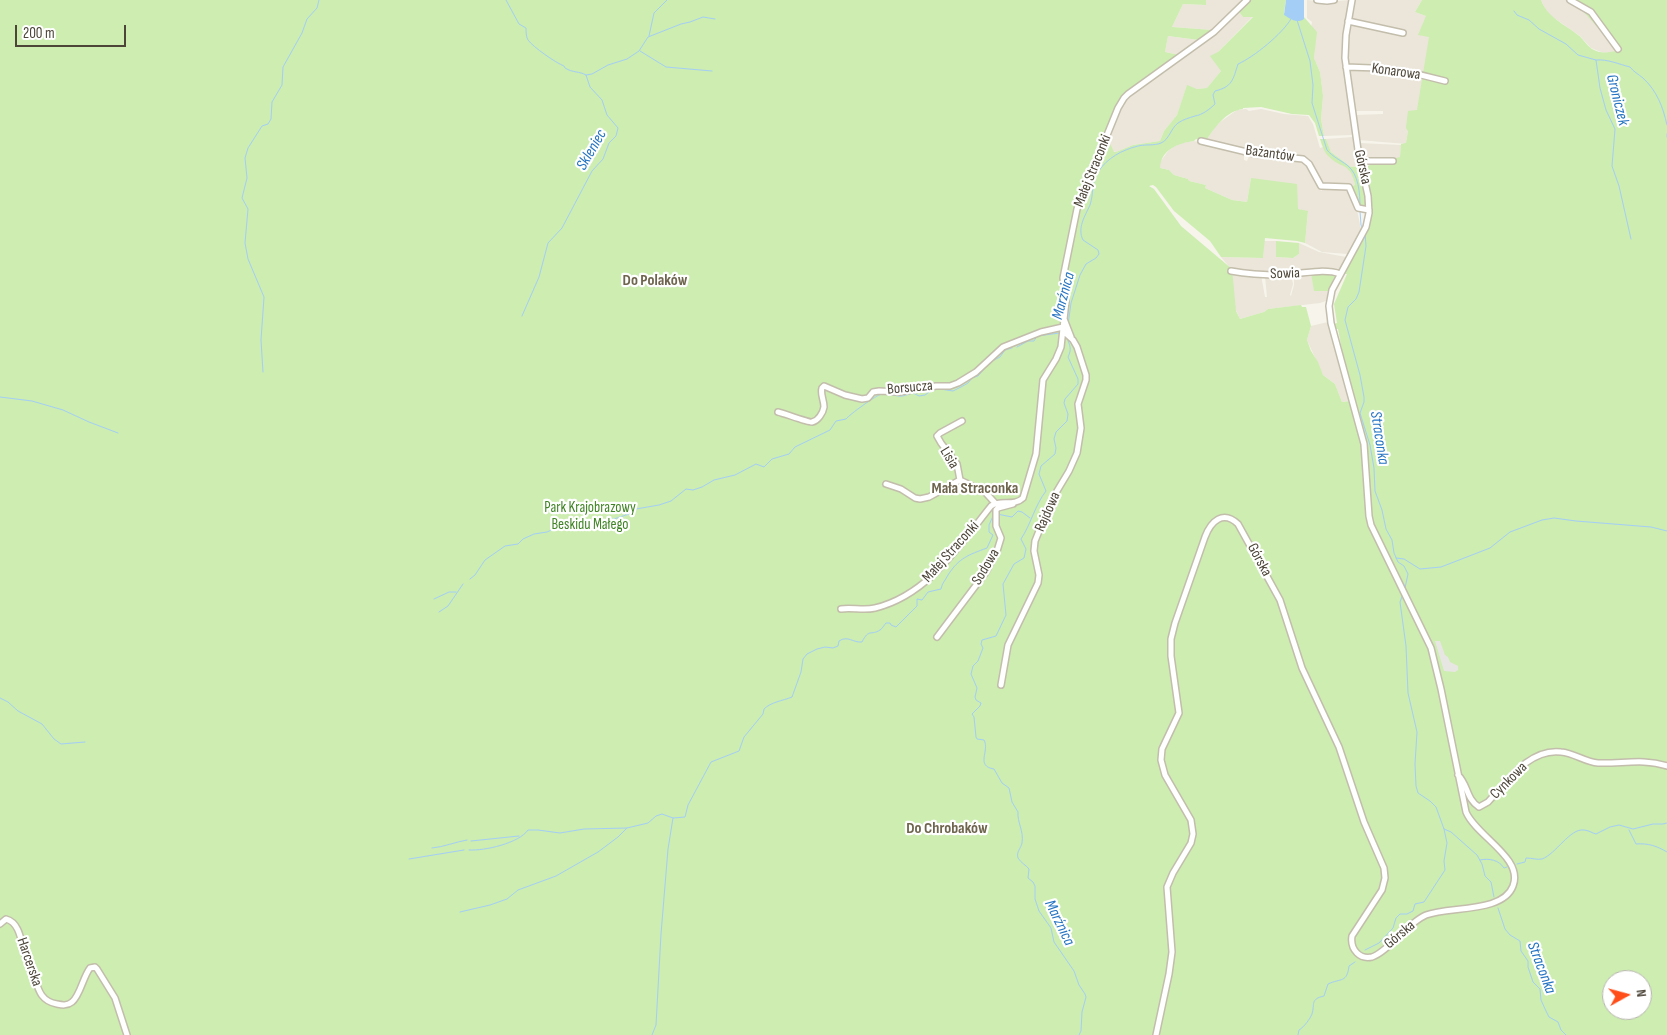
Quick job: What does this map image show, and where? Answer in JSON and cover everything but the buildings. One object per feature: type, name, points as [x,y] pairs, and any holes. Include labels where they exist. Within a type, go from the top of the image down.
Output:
[{"type":"street","name":"Małej Straconki","points":[[1017,502],[1024,495],[1036,454],[1043,380],[1059,352],[1064,330],[1066,302],[1063,278],[1077,209],[1121,102],[1128,94],[1214,32],[1246,0]]},
{"type":"street","points":[[1318,0],[1334,0]]},
{"type":"street","name":"Górska","points":[[1156,1035],[1172,952],[1167,887],[1172,873],[1191,843],[1194,834],[1190,820],[1165,775],[1161,760],[1162,749],[1179,713],[1171,656],[1171,639],[1200,551],[1213,522],[1225,518],[1237,523],[1277,594],[1302,668],[1339,747],[1364,822],[1383,865],[1384,887],[1355,930],[1352,938],[1353,947],[1361,956],[1369,957],[1378,954],[1422,917],[1439,912],[1494,903],[1505,898],[1511,890],[1515,878],[1512,865],[1477,830],[1464,808],[1434,659],[1425,633],[1376,538],[1369,516],[1364,444],[1329,312],[1332,290],[1366,227],[1369,210],[1346,67],[1345,48],[1352,0]]},
{"type":"street","points":[[1570,0],[1591,12],[1618,49]]},
{"type":"street","points":[[1348,21],[1402,33]]},
{"type":"street","name":"Konarowa","points":[[1346,67],[1390,70],[1445,81]]},
{"type":"street","name":"Bażantów","points":[[1202,141],[1246,152],[1305,160],[1320,186],[1349,187],[1360,209],[1369,210]]},
{"type":"street","points":[[1360,162],[1393,161]]},
{"type":"street","name":"Sowia","points":[[1231,270],[1274,275],[1321,272],[1336,272],[1340,274]]},
{"type":"street","name":"Rajdowa","points":[[1064,319],[1071,339]]},
{"type":"street","name":"Rajdowa","points":[[1001,685],[1008,645],[1038,583],[1039,575],[1034,550],[1037,536],[1051,510],[1057,490],[1072,466],[1079,446],[1081,428],[1078,404],[1085,387],[1086,374],[1080,355],[1064,330]]},
{"type":"street","name":"Borsucza","points":[[778,412],[798,417],[808,422],[814,421],[823,411],[821,391],[824,386],[862,399],[868,398],[873,392],[879,391],[899,392],[936,386],[950,386],[976,372],[1003,347],[1041,332],[1064,330]]},
{"type":"street","name":"Lisia","points":[[960,480],[957,464],[937,436],[940,432],[962,421]]},
{"type":"street","name":"Lisia","points":[[886,484],[920,499],[928,497],[960,480]]},
{"type":"street","name":"Lisia","points":[[960,480],[989,495],[995,503]]},
{"type":"street","points":[[995,503],[1017,502]]},
{"type":"street","name":"Sodowa","points":[[937,637],[983,576],[992,561],[1001,540],[996,520],[996,511],[998,508],[1017,502]]},
{"type":"street","name":"Małej Straconki","points":[[841,609],[862,610],[882,606],[900,599],[924,584],[935,574],[995,503]]},
{"type":"street","name":"Cynkowa","points":[[1457,775],[1462,779],[1471,800],[1480,806],[1488,802],[1527,762],[1547,752],[1564,752],[1594,762],[1646,762],[1667,766]]},
{"type":"street","name":"Harcerska","points":[[0,924],[6,920],[10,920],[14,924],[40,994],[49,1002],[67,1005],[73,1001],[86,972],[94,967],[100,973],[115,998],[126,1034]]},
{"type":"shaded area","points":[[1206,0],[1242,0],[1212,30],[1172,27],[1183,4],[1205,5]]},
{"type":"shaded area","points":[[1307,0],[1325,2],[1350,0],[1342,44],[1353,134],[1351,135],[1324,136],[1321,119],[1323,96],[1320,72],[1314,58],[1316,32],[1311,27],[1312,22],[1307,18]]},
{"type":"shaded area","points":[[1355,0],[1422,0],[1415,12],[1426,16],[1445,80],[1349,65],[1348,49]]},
{"type":"shaded area","points":[[1541,0],[1567,0],[1577,5],[1583,9],[1618,50],[1609,53],[1591,48],[1580,36],[1547,13]]},
{"type":"shaded area","points":[[1238,11],[1243,17],[1253,16],[1218,52],[1221,71],[1207,88],[1197,89],[1187,86],[1177,115],[1164,131],[1160,141],[1133,145],[1116,152],[1105,149],[1122,105],[1141,87]]},
{"type":"shaded area","points":[[1168,36],[1199,40],[1179,55],[1165,52]]},
{"type":"shaded area","points":[[1368,68],[1425,76],[1430,87],[1408,131],[1406,144],[1359,140],[1356,115],[1383,114],[1383,111],[1355,111],[1349,69]]},
{"type":"shaded area","points":[[1246,109],[1249,111],[1261,109],[1284,114],[1308,116],[1313,124],[1320,148],[1323,147],[1329,157],[1350,170],[1355,185],[1323,186],[1308,161],[1263,154],[1206,141],[1216,125],[1237,110]]},
{"type":"shaded area","points":[[1353,137],[1359,166],[1351,167],[1331,152],[1326,139]]},
{"type":"shaded area","points":[[1194,141],[1244,154],[1244,160],[1247,161],[1250,154],[1298,159],[1306,162],[1321,191],[1324,188],[1347,188],[1357,210],[1361,229],[1348,254],[1322,252],[1305,243],[1308,212],[1298,209],[1251,178],[1247,202],[1232,200],[1205,188],[1206,185],[1189,181],[1174,175],[1169,170],[1160,168],[1160,162],[1169,150],[1180,143]]},
{"type":"shaded area","points":[[1359,143],[1401,145],[1400,159],[1362,160]]},
{"type":"shaded area","points":[[1264,241],[1276,241],[1276,257],[1293,258],[1299,254],[1299,243],[1319,252],[1346,257],[1339,270],[1314,269],[1263,273],[1231,269],[1221,257],[1263,258]]},
{"type":"shaded area","points":[[1229,273],[1261,275],[1265,297],[1267,297],[1265,276],[1291,275],[1293,284],[1291,296],[1294,285],[1294,276],[1311,273],[1315,291],[1328,291],[1326,301],[1268,309],[1240,319],[1227,290]]},
{"type":"shaded area","points":[[1328,322],[1350,401],[1342,402],[1335,384],[1323,375],[1307,340],[1311,326]]},
{"type":"shaded area","points":[[1435,641],[1440,641],[1445,655],[1450,662],[1458,666],[1458,670],[1455,672],[1444,671]]},
{"type":"green space","name":"Park Krajobrazowy Beskidu Małego","points":[[0,0],[1206,0],[1206,5],[1183,4],[1172,27],[1212,30],[1220,25],[1199,40],[1168,36],[1165,52],[1179,55],[1127,93],[1106,135],[1114,152],[1116,152],[1133,145],[1160,141],[1164,131],[1177,115],[1187,85],[1197,89],[1207,88],[1221,71],[1210,56],[1218,52],[1253,17],[1243,17],[1239,12],[1249,0],[1286,0],[1284,13],[1304,19],[1304,17],[1317,32],[1314,58],[1320,72],[1323,96],[1321,119],[1324,136],[1319,136],[1315,123],[1309,115],[1292,114],[1261,107],[1243,108],[1226,117],[1206,141],[1196,139],[1172,148],[1161,161],[1160,168],[1169,170],[1174,175],[1189,181],[1206,185],[1205,188],[1232,200],[1247,202],[1251,178],[1297,184],[1298,209],[1308,211],[1305,243],[1265,238],[1263,258],[1221,257],[1210,241],[1174,211],[1156,187],[1153,185],[1149,186],[1154,189],[1181,226],[1232,269],[1236,311],[1240,319],[1268,309],[1301,305],[1306,307],[1311,326],[1307,340],[1311,351],[1323,375],[1335,384],[1342,402],[1350,401],[1356,424],[1338,329],[1336,329],[1334,324],[1337,323],[1334,304],[1347,274],[1344,274],[1367,231],[1373,213],[1367,166],[1400,157],[1401,144],[1406,143],[1408,111],[1417,110],[1429,37],[1418,35],[1426,16],[1415,12],[1422,0],[1541,0],[1556,20],[1580,36],[1595,51],[1612,52],[1618,50],[1573,0],[1667,0],[1667,1035],[0,1035]]},
{"type":"green space","points":[[1320,139],[1326,139],[1331,152],[1351,167],[1359,166],[1367,208],[1359,207],[1352,186],[1355,185],[1351,173],[1329,157],[1324,151]]},
{"type":"green space","points":[[1276,241],[1299,243],[1299,254],[1293,258],[1276,257]]},
{"type":"green space","points":[[1311,273],[1336,274],[1328,291],[1314,291]]},
{"type":"water","points":[[1286,0],[1304,0],[1304,19],[1296,21],[1284,15]]},
{"type":"waterway","points":[[263,372],[261,340],[264,297],[248,259],[245,243],[248,209],[242,198],[247,178],[245,158],[248,148],[262,126],[268,124],[271,119],[272,102],[282,85],[283,67],[302,33],[307,19],[317,8],[319,0]]},
{"type":"waterway","name":"Skleniec","points":[[506,0],[519,24],[526,28],[527,37],[531,43],[565,68],[586,75],[590,87],[602,100],[607,115],[618,128],[616,136],[609,143],[603,159],[592,171],[562,228],[548,243],[539,277],[522,316]]},
{"type":"waterway","points":[[649,36],[654,13],[667,0]]},
{"type":"waterway","name":"Groniczek","points":[[1514,11],[1539,29],[1566,44],[1578,55],[1596,60],[1600,88],[1606,110],[1615,129],[1612,166],[1619,186],[1631,239]]},
{"type":"waterway","points":[[586,75],[627,59],[639,51],[648,37],[703,17],[715,19]]},
{"type":"waterway","name":"Marźnica","points":[[1068,325],[1071,303],[1080,275],[1086,264],[1099,254],[1098,250],[1083,240],[1081,236],[1082,222],[1090,205],[1094,180],[1098,172],[1110,159],[1121,152],[1138,146],[1161,143],[1178,123],[1206,112],[1215,104],[1213,95],[1215,91],[1231,82],[1238,64],[1267,44],[1291,19]]},
{"type":"waterway","name":"Straconka","points":[[1297,20],[1310,61],[1313,85],[1312,103],[1327,150],[1347,165],[1354,174],[1359,190],[1360,207]]},
{"type":"waterway","points":[[640,51],[666,67],[712,71]]},
{"type":"waterway","points":[[1596,60],[1609,61],[1630,67],[1643,78],[1659,100],[1667,125]]},
{"type":"waterway","name":"Straconka","points":[[1360,211],[1363,229]]},
{"type":"waterway","name":"Straconka","points":[[1365,233],[1366,246],[1359,292],[1356,299],[1348,307],[1345,320],[1364,397],[1360,413],[1370,445],[1375,491],[1386,529],[1392,540],[1394,553],[1398,562],[1404,566],[1408,574],[1405,588]]},
{"type":"waterway","points":[[1017,347],[1028,341],[1034,341],[1037,336],[1060,333]]},
{"type":"waterway","name":"Marźnica","points":[[1067,338],[1070,348],[1068,357],[1078,379],[1078,384],[1065,399],[1064,403],[1068,414],[1067,421],[1056,432],[1054,439],[1055,454],[1041,466],[1039,474],[1046,491],[1021,539],[1026,549],[1024,558],[1014,564],[1003,584],[1006,615],[996,636],[982,640],[983,648],[978,661],[973,666],[971,674],[977,688],[976,700],[981,703],[972,714],[976,737],[977,739],[984,740],[985,765],[994,769],[1002,783],[1009,788],[1012,802],[1018,812],[1022,839],[1018,858],[1029,869],[1028,878],[1035,886],[1035,899],[1039,911],[1051,928],[1054,942],[1074,971],[1086,997],[1079,1035]]},
{"type":"waterway","points":[[470,579],[485,560],[505,546],[518,544],[523,539],[534,534],[547,532],[558,527],[574,527],[614,519],[629,514],[636,509],[671,501],[686,489],[693,490],[702,487],[714,480],[735,475],[756,464],[764,467],[772,459],[789,454],[795,447],[830,430],[836,421],[846,419],[879,395],[902,396],[913,393],[919,396],[925,395],[932,390],[953,391],[978,376],[990,362],[1000,357],[1005,350],[1012,348]]},
{"type":"waterway","points":[[0,397],[32,401],[63,410],[118,433]]},
{"type":"waterway","points":[[997,514],[1012,517],[1018,511],[1030,518]]},
{"type":"waterway","points":[[469,850],[484,849],[510,842],[524,835],[528,830],[560,833],[584,829],[627,828],[648,823],[656,816],[662,814],[673,818],[685,817],[688,805],[711,762],[739,751],[744,737],[763,714],[764,709],[773,703],[792,697],[801,672],[803,659],[807,654],[817,649],[838,646],[839,641],[842,639],[862,642],[866,635],[877,632],[886,623],[896,627],[917,606],[917,599],[922,600],[928,592],[941,589],[952,569],[960,561],[969,555],[987,548],[993,535],[989,532],[989,525],[993,516]]},
{"type":"waterway","points":[[1396,558],[1404,559],[1420,569],[1441,567],[1490,548],[1510,532],[1542,520],[1554,518],[1651,527],[1667,531]]},
{"type":"waterway","points":[[439,612],[448,606],[463,584]]},
{"type":"waterway","points":[[434,599],[449,592],[456,592]]},
{"type":"waterway","name":"Straconka","points":[[1403,594],[1400,602],[1406,646],[1408,693],[1417,732],[1415,764],[1418,793],[1436,807],[1444,829],[1451,832],[1477,855],[1485,876],[1491,882],[1494,897]]},
{"type":"waterway","points":[[0,698],[18,711],[42,724],[54,739],[61,744],[85,742]]},
{"type":"waterway","points":[[652,1035],[656,1025],[661,934],[668,849],[673,818]]},
{"type":"waterway","points":[[1517,864],[1525,862],[1526,858],[1542,859],[1579,830],[1586,830],[1596,834],[1619,825],[1633,829],[1667,823]]},
{"type":"waterway","points":[[460,912],[507,899],[518,890],[556,876],[598,852],[627,828]]},
{"type":"waterway","points":[[1365,950],[1379,943],[1393,928],[1396,918],[1400,914],[1407,914],[1413,911],[1415,904],[1424,902],[1445,870],[1444,861],[1447,843],[1444,829]]},
{"type":"waterway","points":[[1629,830],[1636,844],[1652,845],[1667,852]]},
{"type":"waterway","points":[[471,841],[519,836]]},
{"type":"waterway","points":[[432,848],[467,840]]},
{"type":"waterway","points":[[409,859],[464,850]]},
{"type":"waterway","points":[[1480,860],[1494,860],[1504,868],[1507,867]]},
{"type":"waterway","name":"Straconka","points":[[1498,908],[1505,929],[1510,935],[1520,941],[1521,951],[1528,961],[1533,982],[1540,989],[1541,1000],[1549,1017],[1558,1022],[1561,1030],[1566,1035]]},
{"type":"waterway","points":[[1298,1035],[1299,1030],[1311,1016],[1315,1000],[1324,996],[1328,984],[1345,978],[1349,966],[1355,962]]},
{"type":"district","name":"Do Polaków","points":[[655,281]]},
{"type":"district","name":"Mała Straconka","points":[[975,489]]},
{"type":"district","name":"Do Chrobaków","points":[[947,829]]}]
